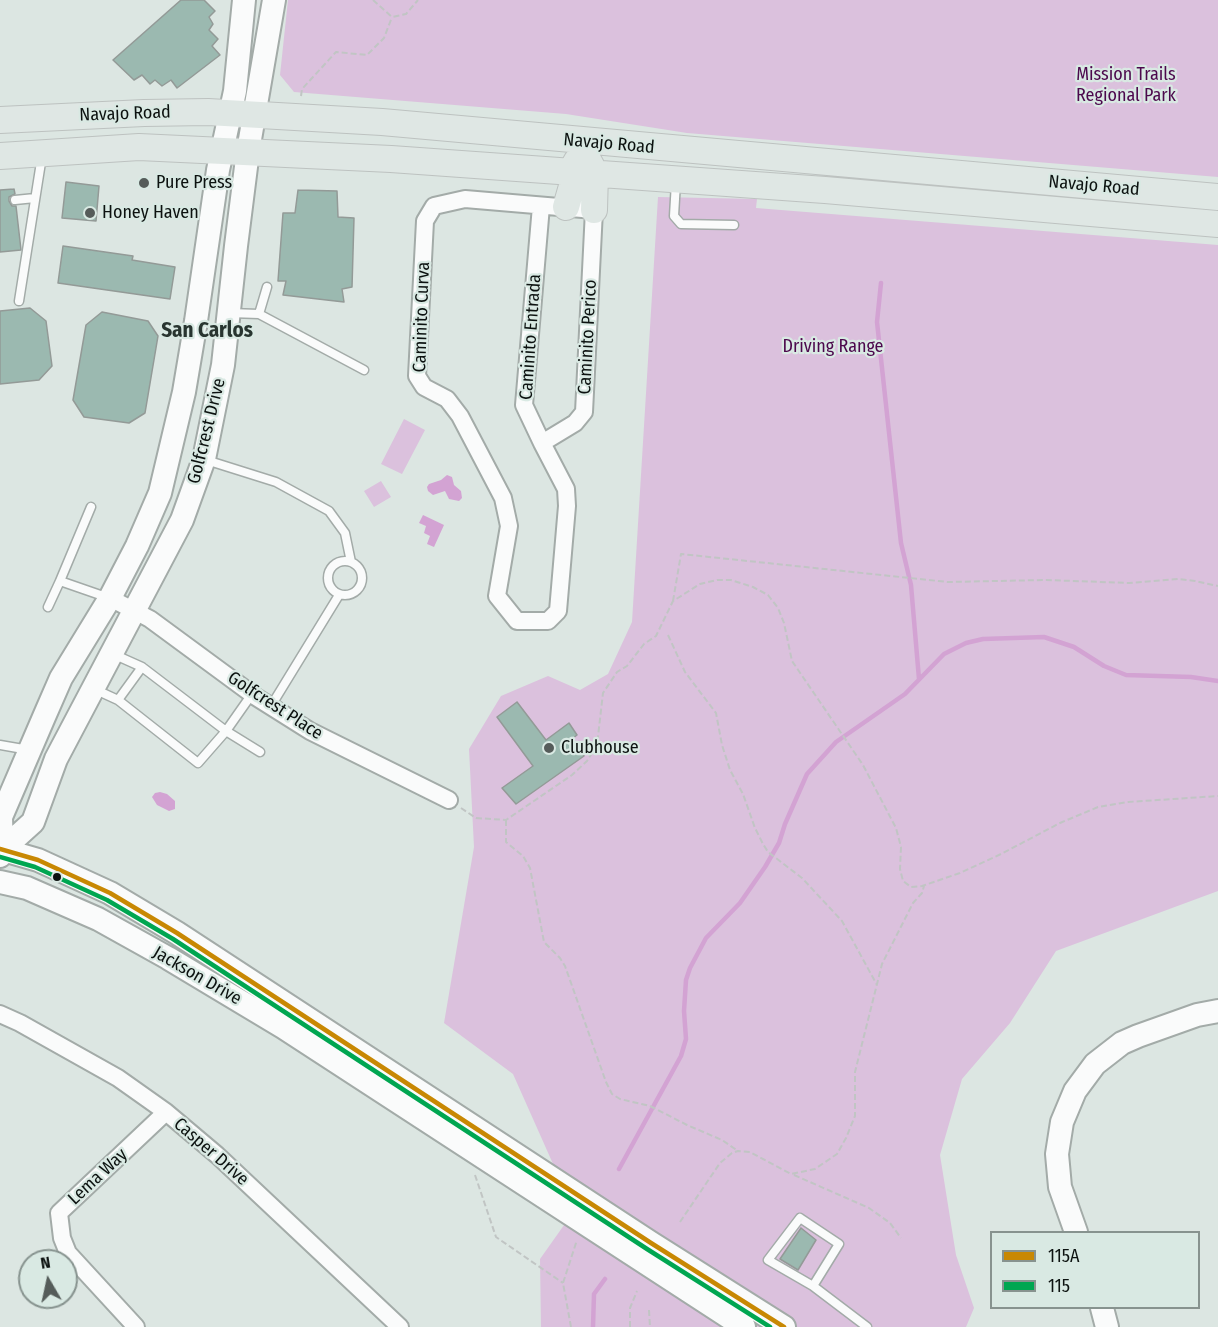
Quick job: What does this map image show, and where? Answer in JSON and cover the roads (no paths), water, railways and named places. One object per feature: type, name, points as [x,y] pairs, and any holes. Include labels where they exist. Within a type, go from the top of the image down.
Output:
[{"type":"main road","name":"Golfcrest Drive","points":[[1,852],[33,822],[56,759],[182,520],[204,459],[223,365],[248,151],[242,114],[235,91],[244,0]]},
{"type":"main road","name":"Golfcrest Drive","points":[[1,852],[1,818],[4,797],[29,750],[61,678],[110,598],[137,546],[160,493],[184,392],[218,170],[223,150],[242,114],[274,0]]},
{"type":"main road","name":"Navajo Road","points":[[0,120],[144,113],[242,114],[382,122],[1218,197]]},
{"type":"main road","points":[[545,138],[585,166],[696,163],[753,157]]},
{"type":"main road","name":"Navajo Road","points":[[0,156],[139,147],[585,166],[676,179],[1218,224]]},
{"type":"main road","points":[[553,207],[585,166]]},
{"type":"main road","points":[[585,166],[594,210]]},
{"type":"main road","name":"Jackson Drive","points":[[1,852],[38,861],[110,893],[177,933],[784,1327]]},
{"type":"main road","name":"Jackson Drive","points":[[0,882],[27,888],[98,920],[168,958],[283,1027],[744,1327]]},
{"type":"main road","points":[[1075,1231],[1060,1187],[1057,1154],[1062,1122],[1075,1091],[1095,1064],[1122,1043],[1197,1015],[1218,1011]]},
{"type":"main road","points":[[1102,1309],[1107,1327]]},
{"type":"street","name":"Caminito Curva","points":[[553,207],[465,199],[434,206],[425,221],[417,376],[424,387],[447,399],[460,416],[503,498],[509,526],[497,596],[518,621],[548,621],[558,611],[559,602]]},
{"type":"street","points":[[553,207],[594,210]]},
{"type":"street","name":"Caminito Entrada","points":[[553,207],[524,405],[566,489],[567,506],[559,602]]},
{"type":"street","name":"Caminito Perico","points":[[542,443],[575,423],[584,412],[594,210]]},
{"type":"street","name":"Golfcrest Place","points":[[110,598],[150,620],[252,694],[310,731],[449,800]]},
{"type":"street","name":"Casper Drive","points":[[0,1014],[118,1078],[166,1112],[217,1155],[399,1325]]},
{"type":"street","name":"Lema Way","points":[[136,1327],[68,1252],[62,1238],[59,1213],[166,1112]]},
{"type":"lane","points":[[19,301],[42,152]]},
{"type":"lane","points":[[676,179],[674,216],[681,224],[734,225]]},
{"type":"lane","points":[[15,200],[35,198]]},
{"type":"lane","points":[[259,314],[267,286]]},
{"type":"lane","points":[[229,312],[259,314],[364,370]]},
{"type":"lane","points":[[204,459],[276,482],[329,511],[345,532],[351,562],[360,570],[362,583],[355,593],[339,595],[328,583],[330,571],[339,562],[351,562]]},
{"type":"lane","points":[[48,607],[91,507]]},
{"type":"lane","points":[[60,581],[110,598]]},
{"type":"lane","points":[[271,706],[339,595]]},
{"type":"lane","points":[[113,654],[142,667],[226,731],[260,752]]},
{"type":"lane","points":[[118,700],[142,667]]},
{"type":"lane","points":[[92,688],[118,700],[198,763],[226,731],[252,694]]},
{"type":"lane","points":[[0,745],[29,750]]},
{"type":"lane","points":[[813,1286],[838,1244],[800,1218],[768,1260],[813,1286],[867,1327]]},
{"type":"waterway","points":[[881,283],[877,322],[901,543],[911,585],[919,679]]},
{"type":"waterway","points":[[619,1169],[681,1056],[686,1039],[684,1011],[686,980],[690,968],[706,938],[740,903],[765,867],[779,843],[807,774],[836,742],[905,694],[944,654],[966,643],[983,639],[1044,637],[1074,647],[1104,666],[1126,675],[1191,677],[1218,681]]},
{"type":"waterway","points":[[593,1327],[594,1294],[605,1279]]},
{"type":"place","name":"Pure Press","points":[[144,183]]},
{"type":"place","name":"Honey Haven","points":[[90,213]]},
{"type":"place","name":"Clubhouse","points":[[549,748]]},
{"type":"district","name":"San Carlos","points":[[207,331]]},
{"type":"park label","name":"Mission Trails Regional Park","points":[[1126,85]]},
{"type":"park label","name":"Driving Range","points":[[833,347]]}]
